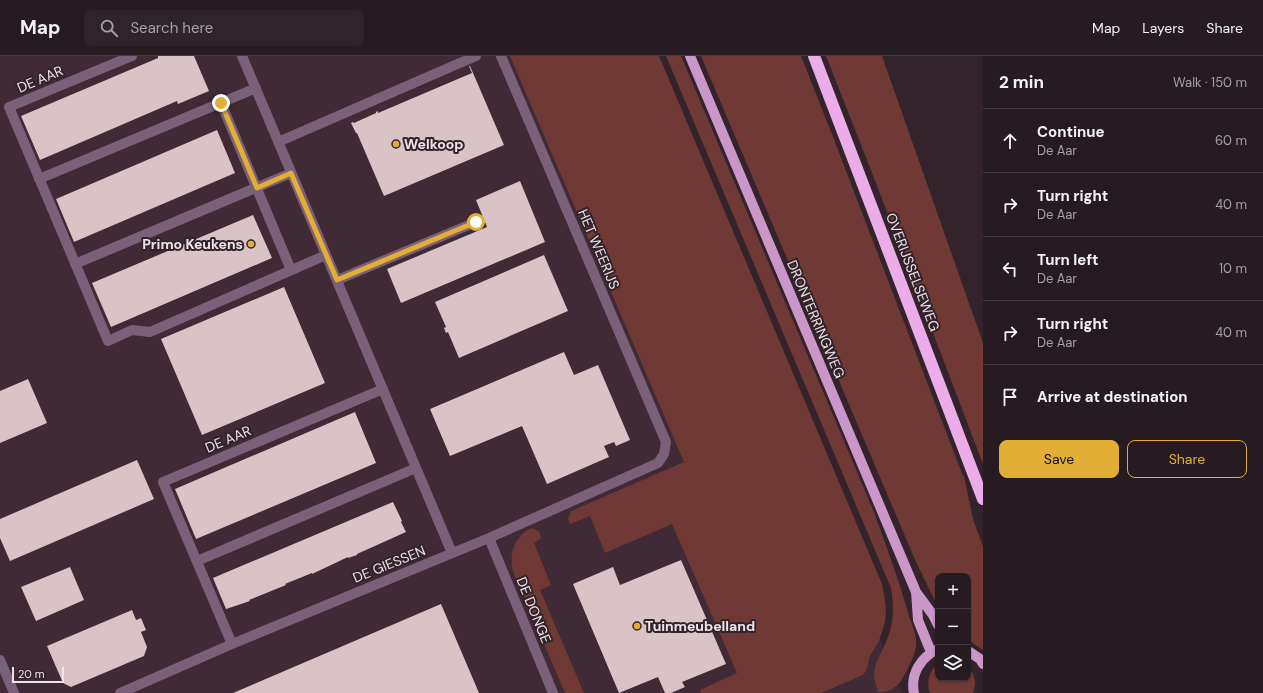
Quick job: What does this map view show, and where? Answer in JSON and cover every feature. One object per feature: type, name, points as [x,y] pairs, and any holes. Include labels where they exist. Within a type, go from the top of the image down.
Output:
[{"type":"highway","name":"OVERIJSSELSEWEG","points":[[814,56],[983,499]]},
{"type":"main road","name":"DRONTERRINGWEG","points":[[690,56],[916,592],[935,618]]},
{"type":"main road","name":"DRONTERRINGWEG","points":[[916,592],[918,620],[934,651]]},
{"type":"main road","points":[[912,692],[916,669],[922,660],[934,651]]},
{"type":"main road","points":[[971,653],[980,659],[983,664]]},
{"type":"street","name":"DE AAR","points":[[132,56],[9,108],[108,341],[132,330],[150,332],[326,255]]},
{"type":"street","points":[[242,56],[452,553]]},
{"type":"street","points":[[278,142],[476,56]]},
{"type":"street","name":"HET WEERIJS","points":[[502,56],[666,442],[664,454]]},
{"type":"street","points":[[40,179],[256,88]]},
{"type":"street","points":[[221,103],[292,270]]},
{"type":"street","points":[[75,264],[291,173]]},
{"type":"street","points":[[337,280],[476,222]]},
{"type":"street","name":"DE AAR","points":[[232,644],[163,482],[383,389]]},
{"type":"street","name":"DE GIESSEN","points":[[120,693],[232,644],[489,538],[658,463],[664,454]]},
{"type":"street","points":[[197,561],[416,468]]},
{"type":"street","name":"DE DONGE","points":[[489,538],[553,693]]},
{"type":"street","points":[[0,660],[14,693]]},
{"type":"shaded area","points":[[0,56],[636,56],[902,693],[0,693]]},
{"type":"shaded area","points":[[510,56],[659,56],[882,584],[886,610],[885,622],[879,641],[870,656],[866,671],[863,675],[821,693],[701,693],[700,690],[737,673],[672,524],[605,553],[590,516],[570,524],[568,518],[571,511],[684,462]]},
{"type":"shaded area","points":[[666,56],[681,56],[874,512],[892,563],[916,637],[916,649],[901,681],[897,686],[888,691],[878,692],[874,675],[876,663],[885,645],[891,625],[893,601],[891,588]]},
{"type":"shaded area","points":[[701,56],[801,56],[964,476],[973,519],[983,547],[983,650],[971,642],[971,573],[935,573],[935,601],[916,562]]},
{"type":"shaded area","points":[[826,56],[882,56],[983,343],[983,464],[871,170]]},
{"type":"shaded area","points":[[531,528],[539,531],[541,538],[534,543],[551,585],[540,590],[584,693],[565,693],[514,574],[512,567],[512,554],[516,542]]},
{"type":"shaded area","points":[[935,667],[935,681],[971,681],[971,671],[975,679],[973,693],[930,693],[928,681],[932,670]]},
{"type":"building","points":[[158,56],[194,56],[209,91],[178,104],[177,101],[40,160],[21,116],[158,58]]},
{"type":"building","points":[[469,66],[504,145],[384,196],[357,133],[351,123],[472,73]]},
{"type":"building","points":[[217,130],[235,173],[74,242],[56,199]]},
{"type":"building","points":[[520,181],[545,242],[401,303],[387,269],[487,227],[476,200]]},
{"type":"building","points":[[253,215],[272,258],[111,327],[92,283]]},
{"type":"building","points":[[544,255],[568,311],[459,358],[448,332],[446,333],[444,328],[446,327],[435,302]]},
{"type":"building","points":[[284,287],[325,383],[202,435],[161,339]]},
{"type":"building","points":[[564,352],[574,375],[598,365],[630,440],[616,446],[614,442],[604,446],[609,457],[547,484],[522,426],[450,456],[430,409]]},
{"type":"building","points":[[28,379],[47,423],[0,443],[0,391]]},
{"type":"building","points":[[355,412],[376,463],[196,539],[175,489]]},
{"type":"building","points":[[137,460],[154,499],[10,561],[0,538],[0,519]]},
{"type":"building","points":[[393,502],[406,532],[357,555],[348,557],[312,574],[249,600],[250,601],[226,609],[213,578]]},
{"type":"building","points":[[681,560],[726,664],[682,682],[685,687],[671,693],[665,693],[658,677],[619,693],[573,584],[613,567],[620,585]]},
{"type":"building","points":[[70,567],[84,600],[36,621],[21,587]]},
{"type":"building","points":[[441,604],[479,693],[233,693]]},
{"type":"building","points":[[132,610],[136,620],[141,618],[146,630],[141,632],[147,647],[144,656],[71,687],[63,683],[47,646]]},
{"type":"place","name":"Welkoop","points":[[396,144]]},
{"type":"place","name":"Primo Keukens","points":[[251,244]]},
{"type":"place","name":"Tuinmeubelland","points":[[637,626]]},
{"type":"route","points":[[221,103],[257,188],[291,173],[337,280],[476,222]]}]
